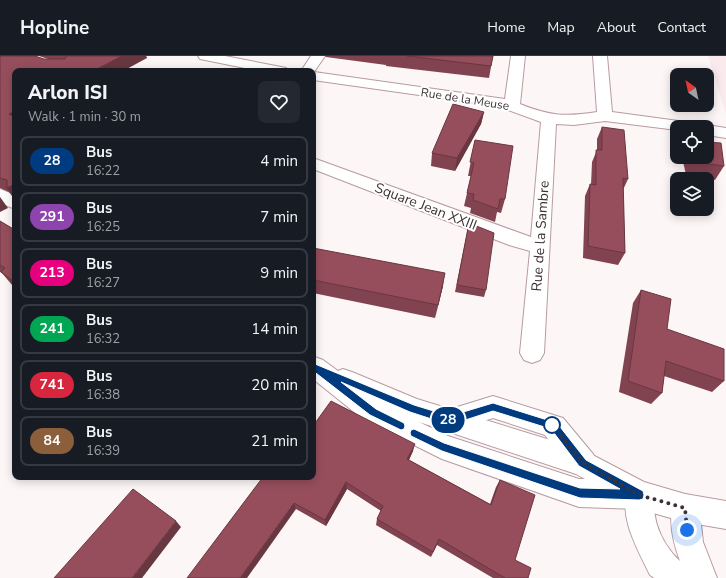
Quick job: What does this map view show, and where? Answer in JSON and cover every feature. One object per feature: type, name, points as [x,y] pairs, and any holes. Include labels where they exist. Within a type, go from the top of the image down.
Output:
[{"type":"street","points":[[206,56],[266,68]]},
{"type":"street","points":[[310,68],[318,56]]},
{"type":"street","points":[[512,106],[518,56]]},
{"type":"street","points":[[600,56],[605,116]]},
{"type":"street","name":"Rue de la Meuse","points":[[316,76],[486,100],[512,106],[549,119],[574,120],[605,116],[670,125]]},
{"type":"street","name":"Rue de la Sambre","points":[[532,353],[549,119]]},
{"type":"street","points":[[714,131],[726,133]]},
{"type":"street","name":"Square Jean XXIII","points":[[316,165],[516,240],[540,247]]},
{"type":"street","points":[[0,195],[12,201]]},
{"type":"street","points":[[316,368],[413,409],[450,420],[493,407],[554,426],[583,463],[639,495]]},
{"type":"street","points":[[316,369],[373,412],[442,447],[580,493],[639,495],[685,508],[726,515]]},
{"type":"street","points":[[639,495],[643,528],[661,564],[676,578]]},
{"type":"street","points":[[685,508],[688,542],[702,578]]},
{"type":"shaded area","points":[[708,56],[726,56],[726,114],[714,75],[714,68],[712,68]]},
{"type":"building","points":[[0,56],[35,56],[44,59],[65,59],[66,56],[122,56],[99,68],[12,68],[12,112],[9,114],[12,116],[12,186],[7,188],[7,180],[0,178]]},
{"type":"building","points":[[407,56],[493,56],[491,66]]},
{"type":"building","points":[[453,104],[484,112],[457,158],[432,153]]},
{"type":"building","points":[[602,127],[624,130],[628,179],[623,178],[625,253],[588,246],[590,184],[596,185],[596,150],[602,150]]},
{"type":"building","points":[[475,140],[513,146],[505,199],[500,199],[498,209],[473,200],[474,194],[467,193],[474,163],[470,162]]},
{"type":"building","points":[[714,142],[721,143],[724,166],[709,164],[714,164]]},
{"type":"building","points":[[0,221],[12,228],[12,281],[1,272],[5,268],[0,265]]},
{"type":"building","points":[[469,223],[494,233],[486,290],[457,285]]},
{"type":"building","points":[[316,249],[445,273],[438,305],[316,281]]},
{"type":"building","points":[[641,290],[671,299],[667,329],[724,349],[724,381],[666,361],[662,393],[628,381]]},
{"type":"building","points":[[331,401],[415,444],[407,459],[491,505],[500,480],[535,495],[515,560],[531,568],[528,578],[505,578],[439,539],[433,552],[377,519],[383,506],[346,482],[325,520],[294,503],[240,578],[187,578],[261,480],[316,480],[316,422]]},
{"type":"building","points":[[133,489],[176,521],[132,578],[54,578]]},
{"type":"bus line","name":"28","points":[[316,367],[413,409],[450,420],[493,407],[554,426],[583,463],[639,495],[580,493],[442,447],[414,433]]},
{"type":"bus line","name":"28","points":[[316,368],[373,412],[401,426]]},
{"type":"route","points":[[552,425],[583,463],[639,495],[685,508],[687,530]]}]
